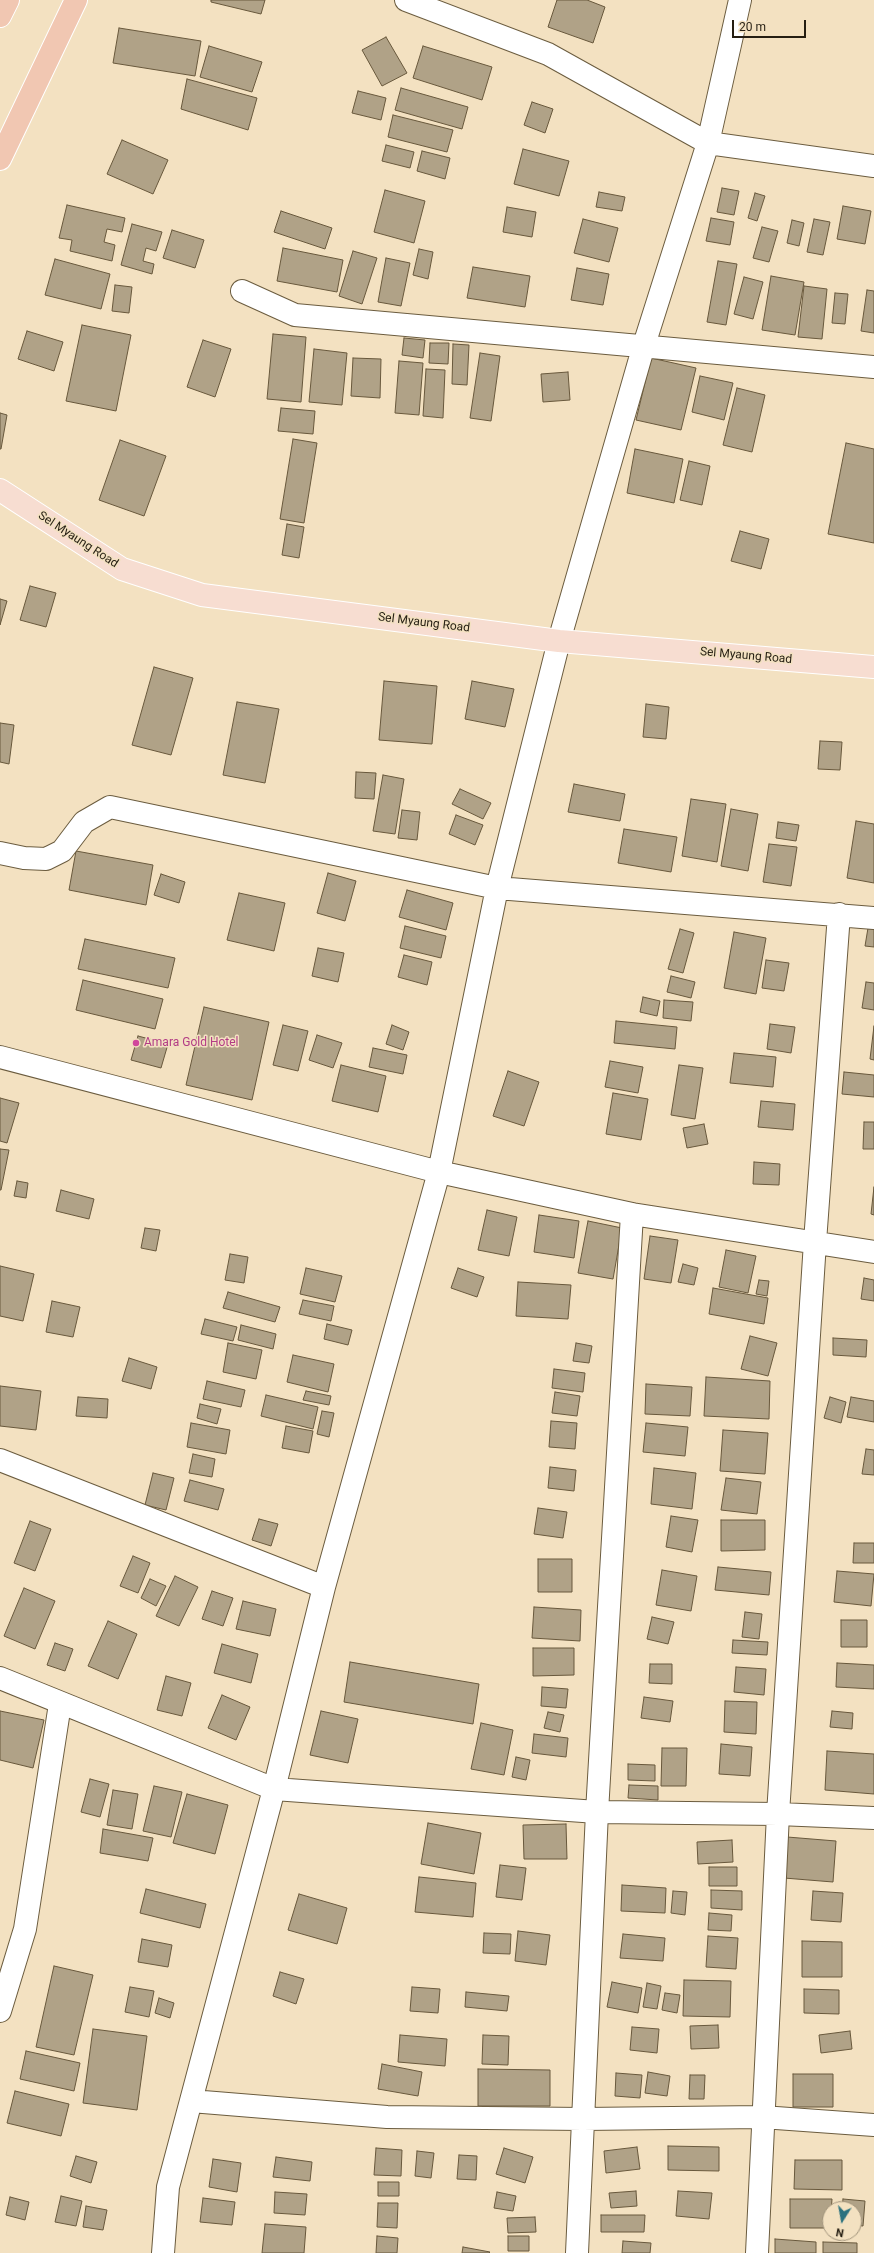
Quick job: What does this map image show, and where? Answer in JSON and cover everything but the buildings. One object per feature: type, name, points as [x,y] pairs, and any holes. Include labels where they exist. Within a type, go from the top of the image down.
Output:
[{"type":"highway","points":[[0,16],[8,0]]},
{"type":"highway","points":[[0,159],[76,0]]},
{"type":"main road","name":"Sel Myaung Road","points":[[0,490],[122,569],[202,595],[558,641],[874,667]]},
{"type":"street","points":[[406,0],[548,54],[708,143],[874,166]]},
{"type":"street","points":[[162,2253],[168,2187],[274,1789],[324,1587],[439,1172],[497,888],[558,641],[644,345],[708,143],[740,0]]},
{"type":"street","points":[[242,290],[295,315],[644,345],[874,367]]},
{"type":"street","points":[[0,853],[24,858],[46,859],[62,851],[84,822],[110,807],[497,888],[839,914],[874,918]]},
{"type":"street","points":[[757,2253],[762,2118],[778,1814],[814,1242],[839,914]]},
{"type":"street","points":[[0,1057],[439,1172],[632,1214],[874,1252]]},
{"type":"street","points":[[577,2253],[597,1812],[632,1214]]},
{"type":"street","points":[[0,1460],[324,1587]]},
{"type":"street","points":[[0,1678],[60,1704],[274,1789],[597,1812],[778,1814],[874,1818]]},
{"type":"street","points":[[0,2011],[25,1929],[60,1704]]},
{"type":"street","points":[[191,2101],[387,2117],[583,2119],[762,2118],[874,2125]]},
{"type":"place","name":"Amara Gold Hotel","points":[[136,1043]]}]
